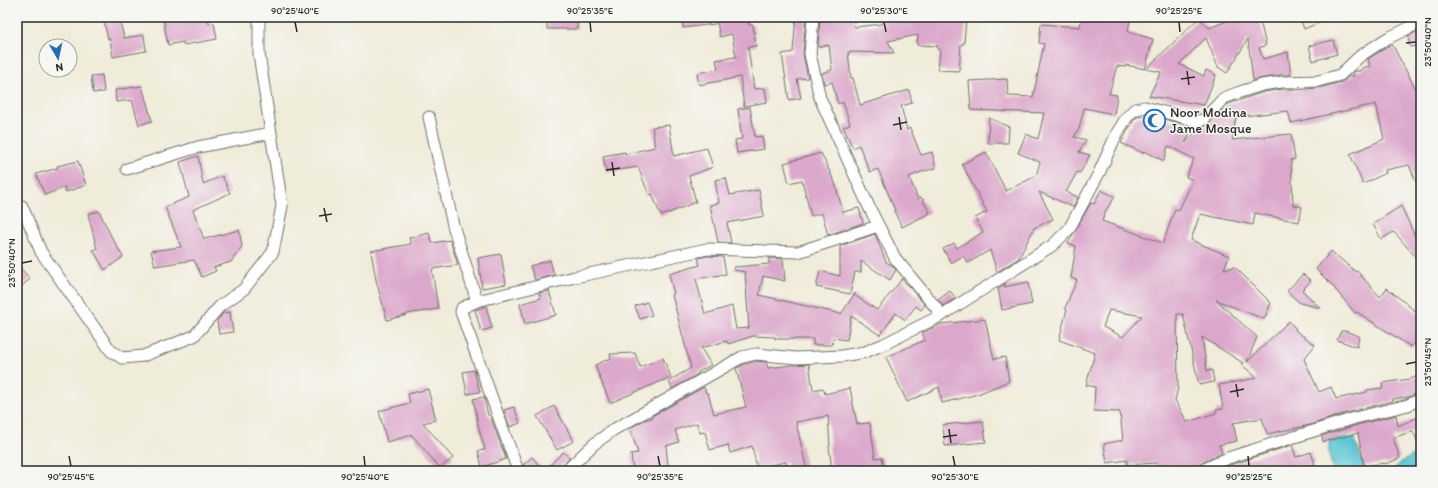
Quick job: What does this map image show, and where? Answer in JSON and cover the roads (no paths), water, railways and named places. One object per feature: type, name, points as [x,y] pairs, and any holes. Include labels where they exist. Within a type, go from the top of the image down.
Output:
[{"type":"street","points":[[22,206],[41,252],[111,351],[122,358],[143,356],[194,336],[220,306],[244,289],[273,252],[282,206],[259,54],[260,17]]},
{"type":"street","points":[[813,17],[810,54],[820,98],[878,226],[895,258],[942,315]]},
{"type":"street","points":[[566,471],[594,444],[613,430],[742,357],[756,354],[796,358],[842,356],[865,352],[942,315],[1053,245],[1069,229],[1099,173],[1117,132],[1127,117],[1135,109],[1145,107],[1197,121],[1203,120],[1224,98],[1240,92],[1262,85],[1282,82],[1318,81],[1340,75],[1360,56],[1386,38],[1421,22]]},
{"type":"street","points":[[429,117],[453,225],[477,301]]},
{"type":"street","points":[[127,169],[198,147],[271,133]]},
{"type":"street","points":[[518,471],[461,312],[462,308],[477,301],[574,276],[707,249],[798,252],[878,226]]},
{"type":"street","points":[[1201,471],[1228,458],[1355,418],[1408,405],[1421,399]]},
{"type":"water","points":[[1354,437],[1365,470],[1370,471],[1333,471],[1329,454],[1329,441]]},
{"type":"water","points":[[1416,452],[1421,462],[1421,471],[1388,471],[1394,470],[1400,462],[1409,458]]},
{"type":"place","name":"Noor Modina Jame Mosque","points":[[1154,120]]}]
